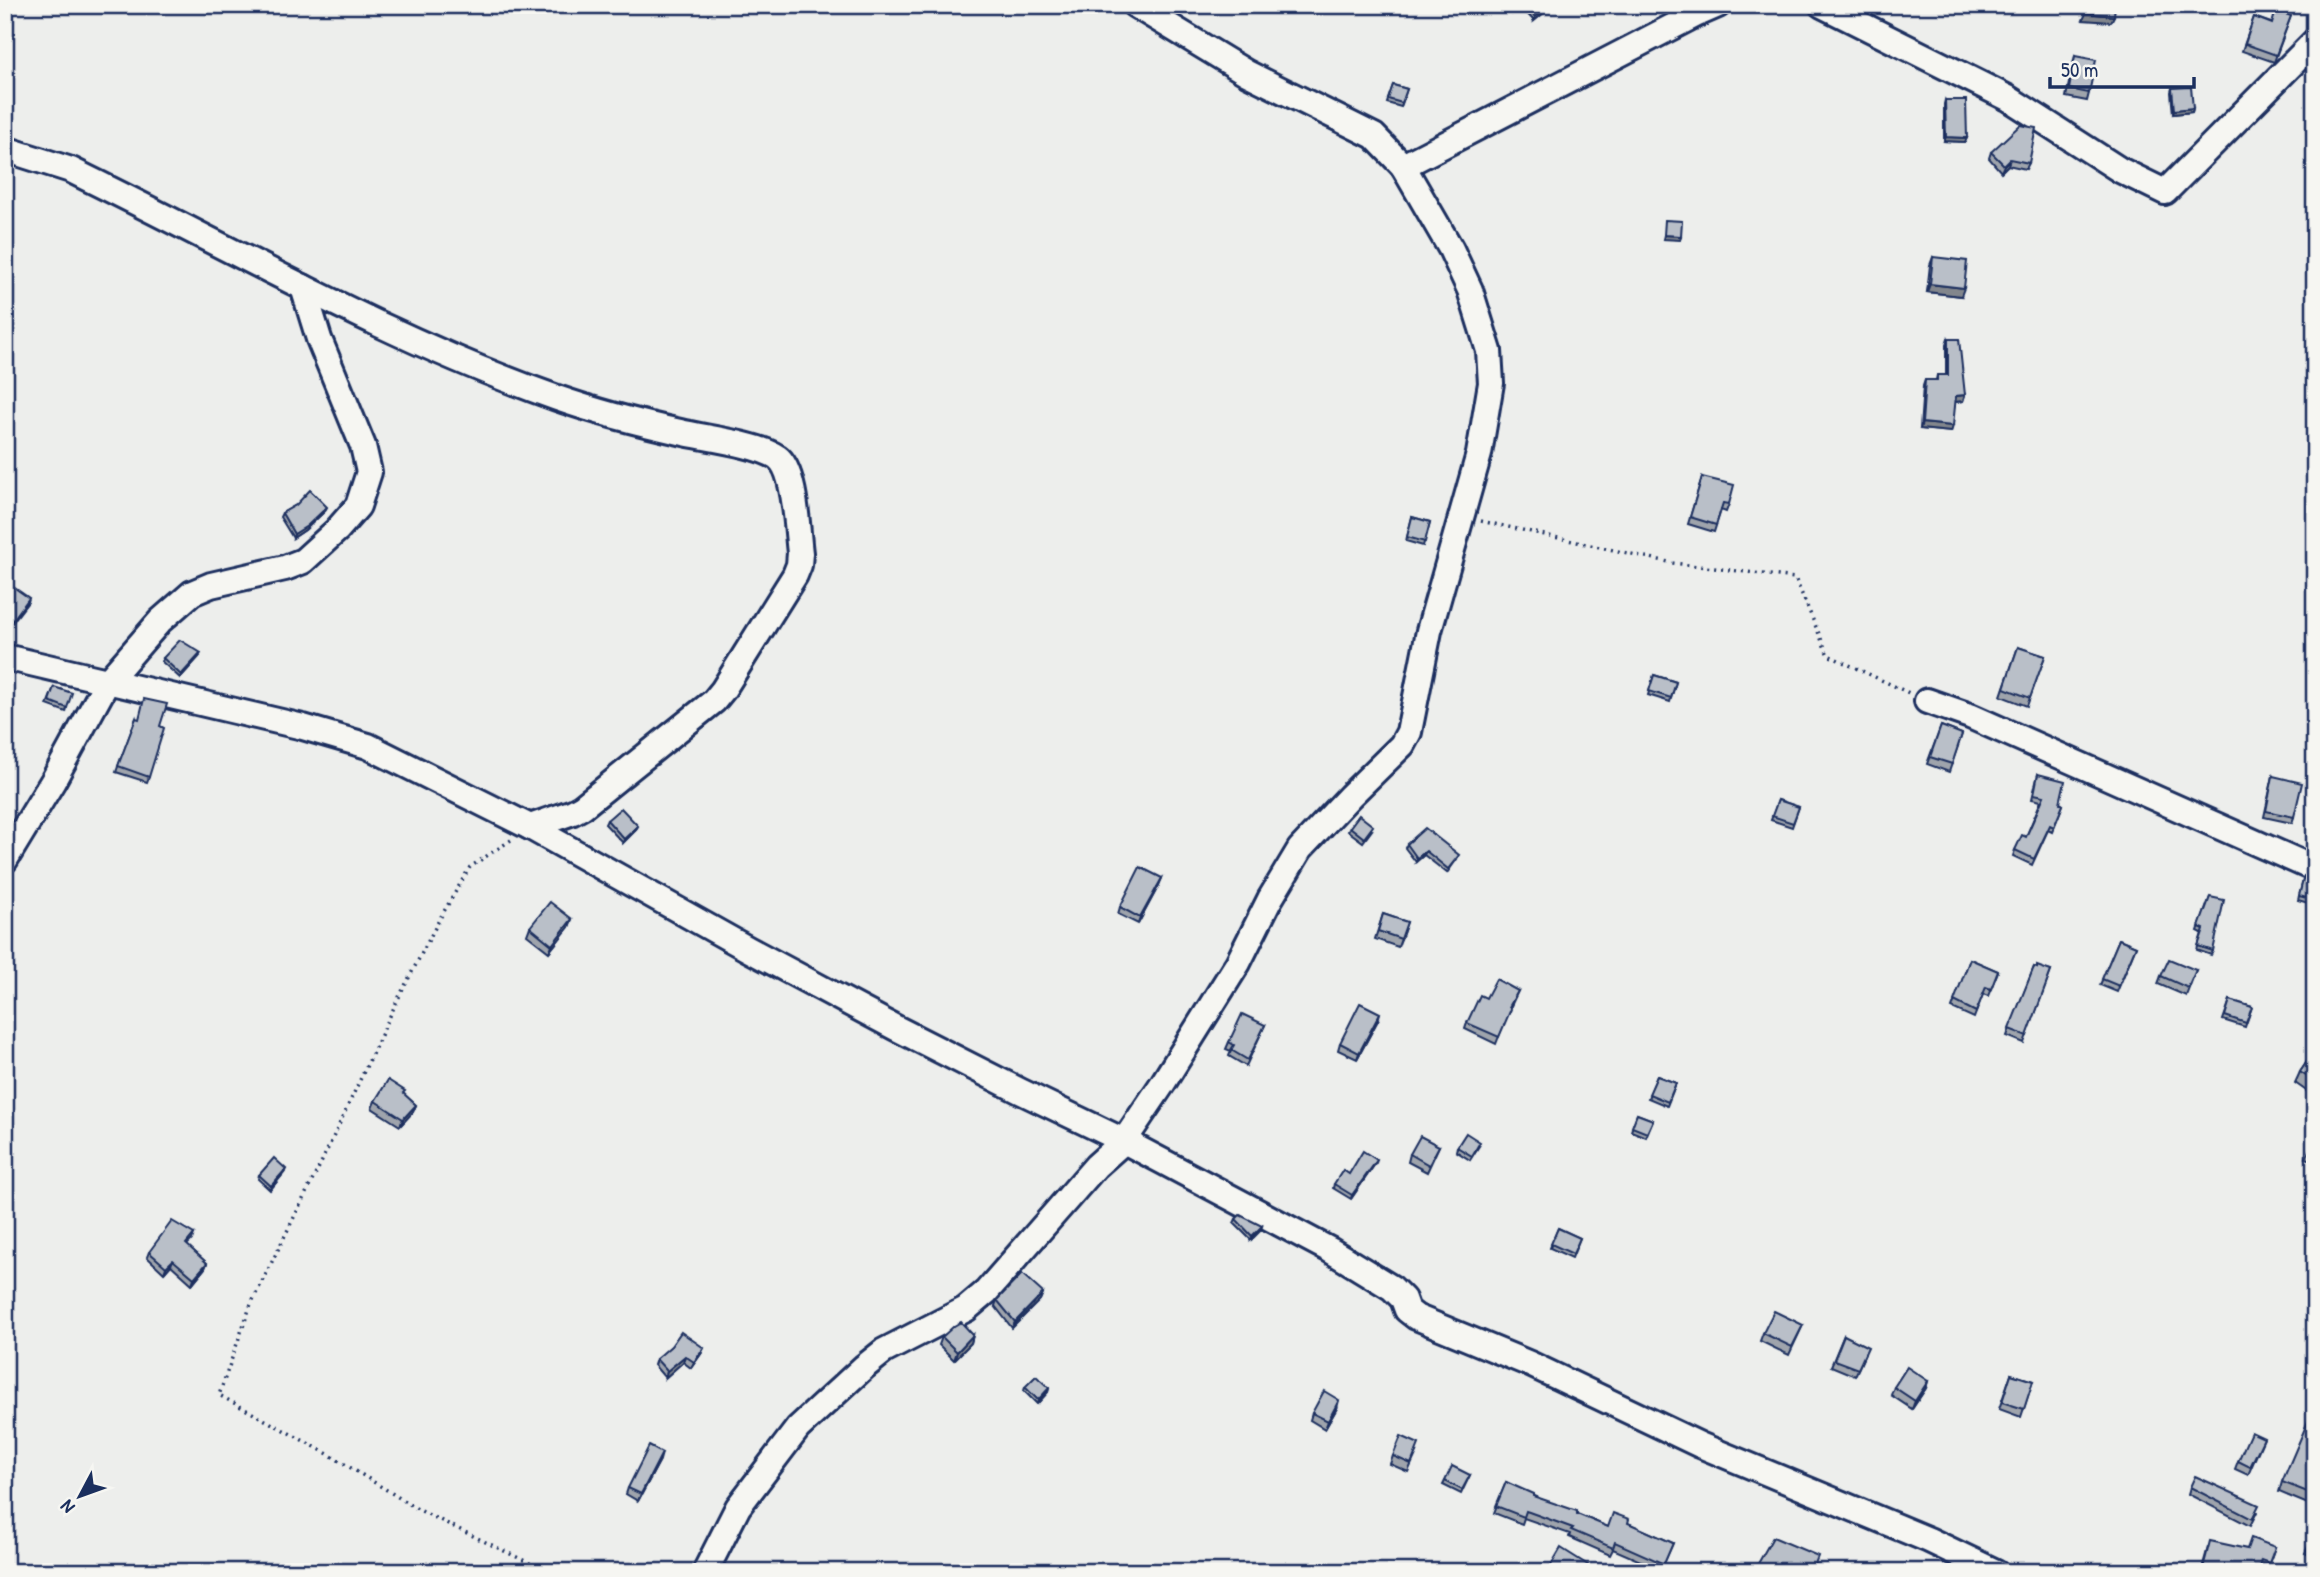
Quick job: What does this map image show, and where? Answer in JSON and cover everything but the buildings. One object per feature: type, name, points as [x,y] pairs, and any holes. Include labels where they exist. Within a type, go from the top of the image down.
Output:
[{"type":"street","points":[[705,1572],[738,1507],[771,1460],[798,1428],[884,1351],[966,1308],[986,1292],[1096,1167],[1124,1141],[1238,963],[1270,898],[1295,857],[1323,824],[1407,739],[1429,631],[1479,454],[1490,383],[1489,351],[1470,290],[1451,249],[1403,166],[1374,136],[1247,73],[1135,5]]},
{"type":"street","points":[[1403,166],[1718,5]]},
{"type":"street","points":[[1822,5],[2008,98],[2120,170],[2165,192],[2315,41]]},
{"type":"street","points":[[5,149],[71,170],[377,324],[472,365],[557,398],[621,418],[743,445],[776,456],[788,472],[800,553],[799,565],[781,599],[723,690],[714,701],[582,807],[530,827]]},
{"type":"street","points":[[5,860],[107,681],[160,621],[192,593],[211,585],[285,568],[303,561],[338,530],[358,506],[369,472],[363,446],[319,339],[303,287]]},
{"type":"street","points":[[5,657],[303,727],[368,746],[530,827],[822,989],[1124,1141],[1361,1267],[1392,1288],[1407,1310],[1416,1317],[1530,1364],[1700,1444],[1929,1540],[1996,1572]]},
{"type":"street","points":[[1927,701],[1970,716],[2315,869]]},
{"type":"path","points":[[1461,516],[1673,563],[1795,578],[1828,655],[1927,701]]},
{"type":"path","points":[[530,827],[470,867],[439,920],[397,1001],[251,1304],[219,1395],[330,1455],[419,1510],[548,1572]]}]
